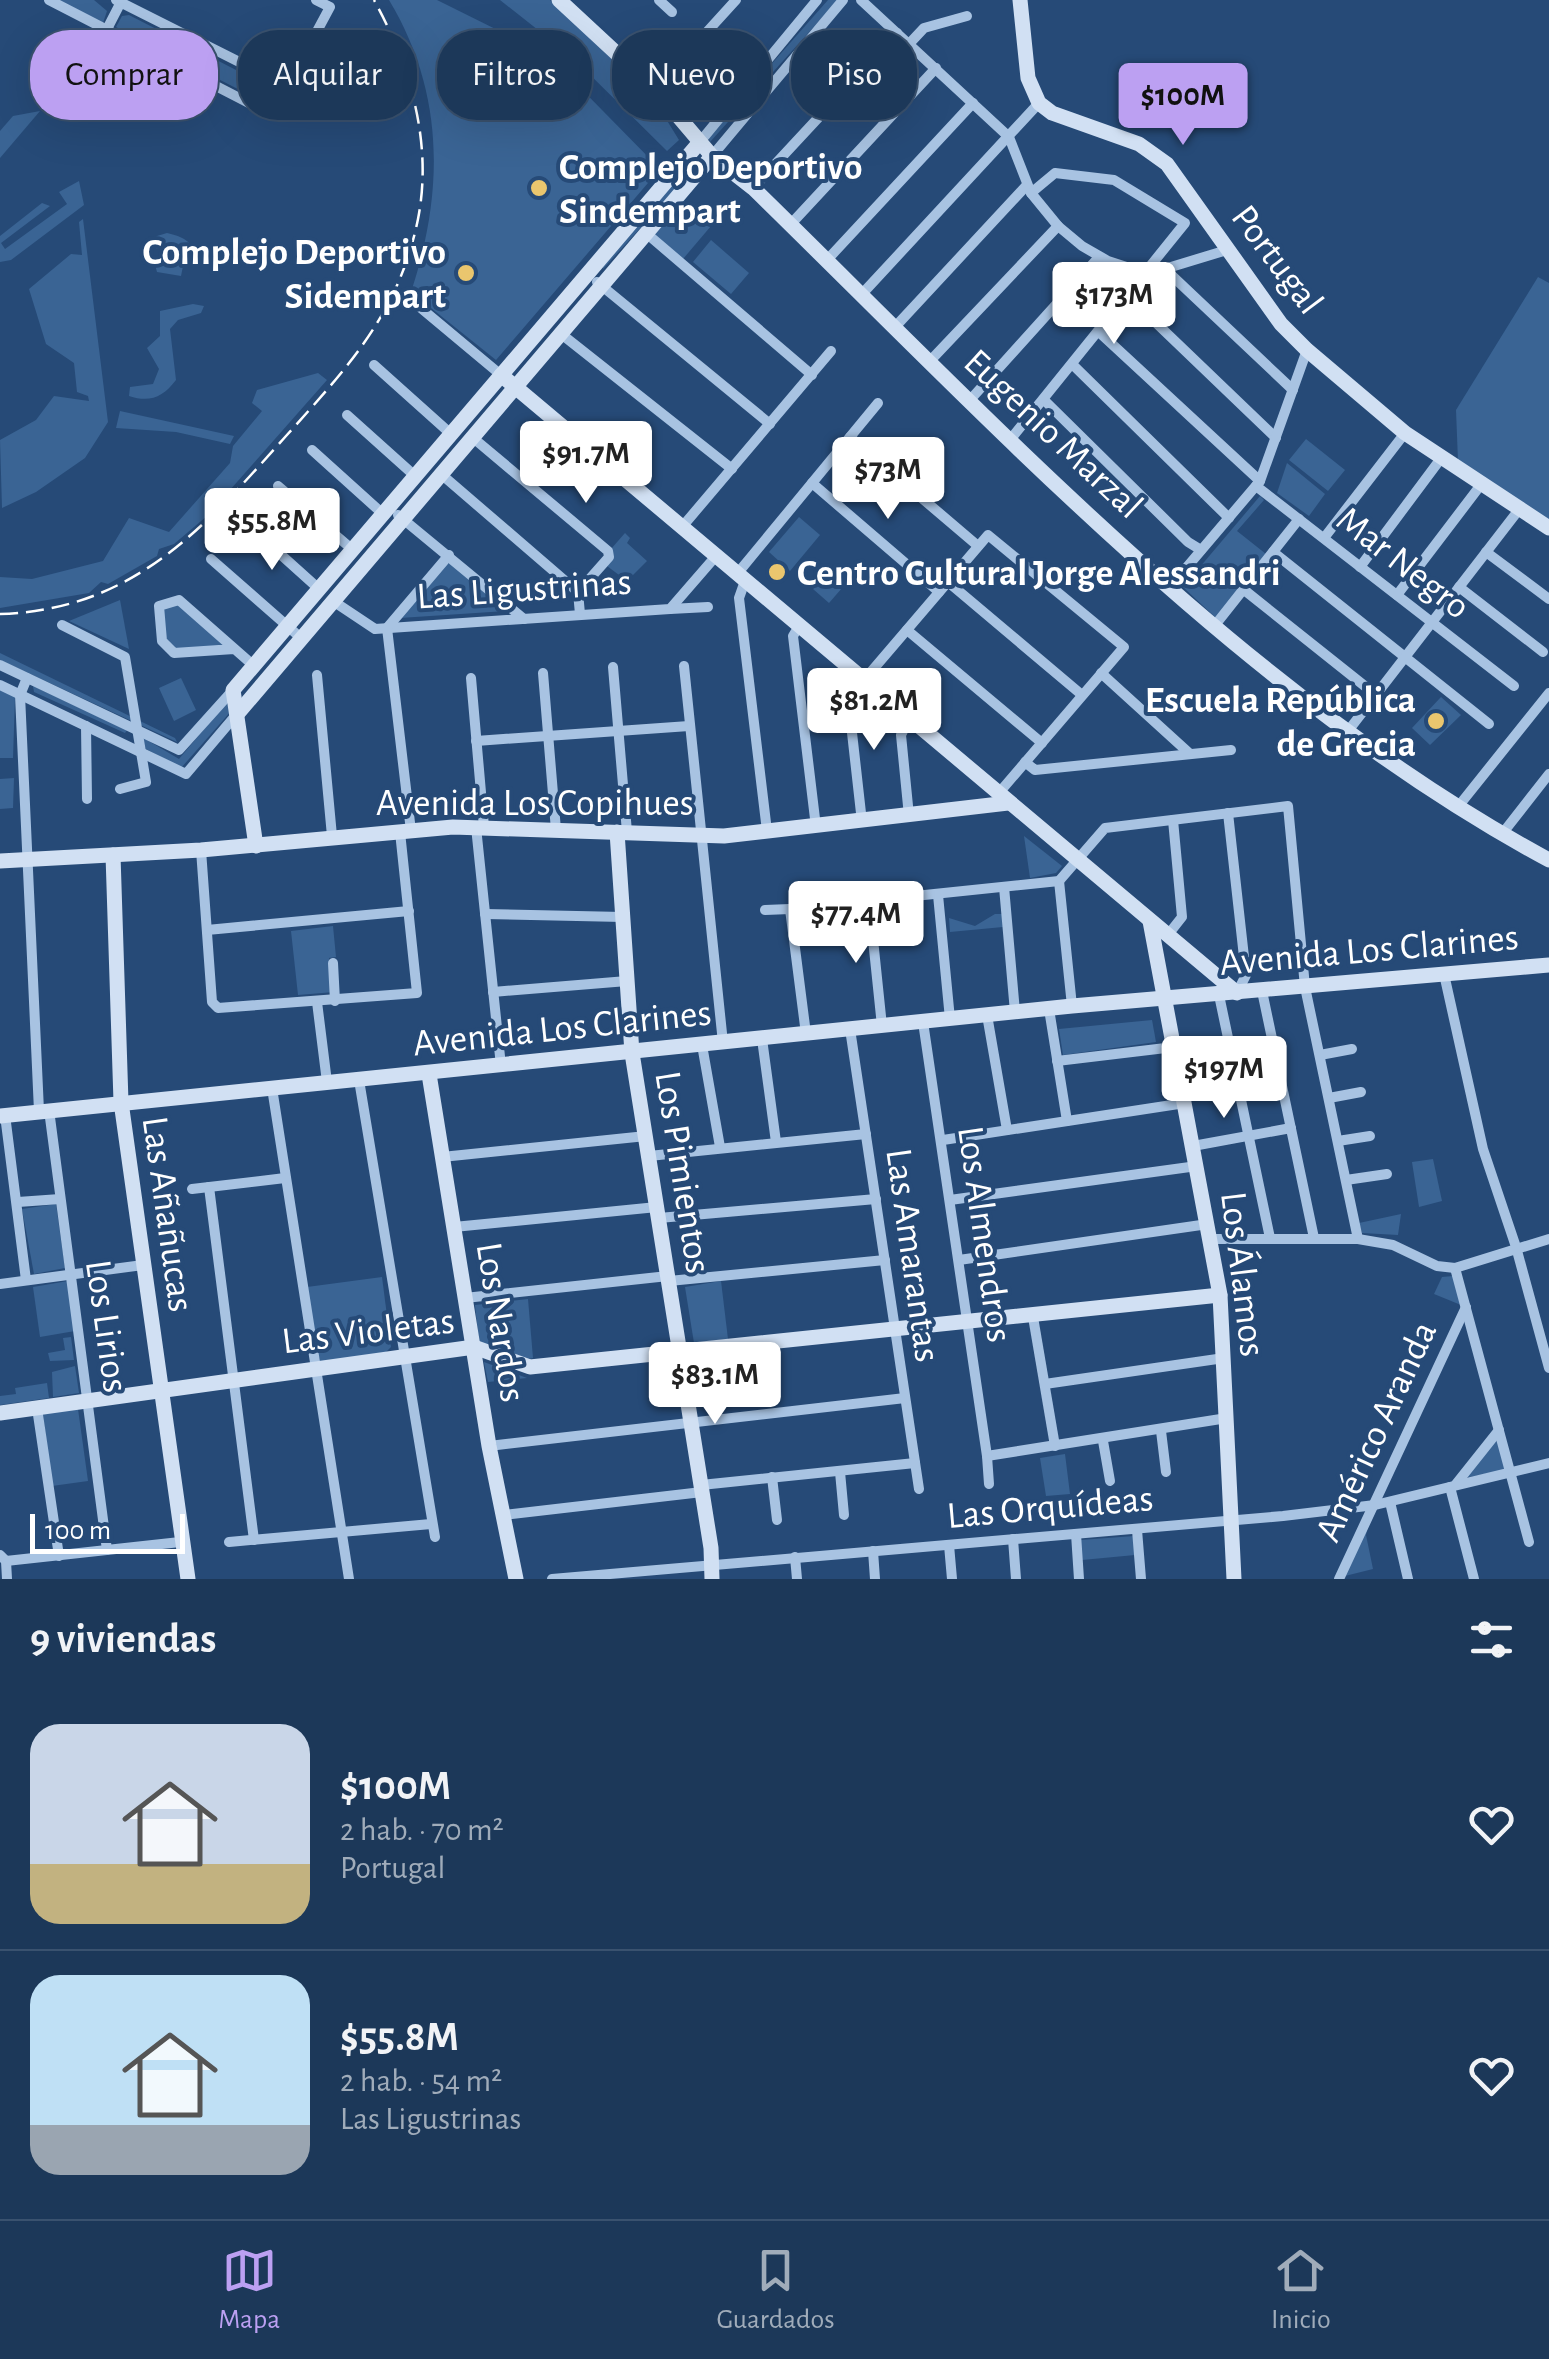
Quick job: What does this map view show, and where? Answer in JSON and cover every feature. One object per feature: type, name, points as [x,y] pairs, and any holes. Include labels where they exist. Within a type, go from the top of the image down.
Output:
[{"type":"main road","name":"Eugenio Marzal","points":[[560,0],[612,48]]},
{"type":"main road","points":[[1020,0],[1028,78],[1039,103]]},
{"type":"main road","name":"Portugal","points":[[1039,103],[1052,113],[1130,140],[1158,156],[1184,182],[1281,324],[1307,350],[1405,434],[1521,506],[1549,528]]},
{"type":"main road","name":"Eugenio Marzal","points":[[681,120],[712,156],[753,188],[1010,440],[1170,587],[1348,731],[1458,808],[1548,859]]},
{"type":"main road","points":[[256,846],[233,690],[699,143]]},
{"type":"main road","points":[[238,712],[712,156]]},
{"type":"main road","points":[[501,375],[1237,993]]},
{"type":"main road","name":"Avenida Los Copihues","points":[[0,860],[201,850],[332,836],[480,827],[704,835],[766,832],[862,823],[1003,798]]},
{"type":"main road","name":"Los Pimientos","points":[[622,832],[632,1053],[713,1571]]},
{"type":"main road","name":"Las Añañucas","points":[[113,855],[121,1102],[188,1579]]},
{"type":"main road","name":"Los Álamos","points":[[1150,921],[1220,1295],[1234,1579]]},
{"type":"main road","name":"Avenida Los Clarines","points":[[3,1115],[1072,1006],[1549,966]]},
{"type":"main road","name":"Los Nardos","points":[[429,1074],[489,1446],[516,1579]]},
{"type":"main road","name":"Las Violetas","points":[[0,1413],[474,1347],[530,1367],[896,1332],[1220,1295]]},
{"type":"street","points":[[49,0],[106,30],[119,1],[238,61]]},
{"type":"street","points":[[316,0],[330,7],[317,30]]},
{"type":"street","points":[[659,0],[672,12]]},
{"type":"street","points":[[708,30],[736,0]]},
{"type":"street","points":[[699,143],[816,0]]},
{"type":"street","points":[[712,156],[843,0]]},
{"type":"street","points":[[861,0],[894,30]]},
{"type":"street","points":[[917,35],[924,28],[967,16]]},
{"type":"street","points":[[917,51],[1009,137],[1029,189],[1058,226],[1099,258],[1148,274],[1227,250]]},
{"type":"street","points":[[790,224],[936,68]]},
{"type":"street","points":[[827,260],[972,102]]},
{"type":"street","points":[[862,294],[1039,103]]},
{"type":"street","points":[[753,188],[816,120]]},
{"type":"street","points":[[895,327],[1029,189],[1055,174],[1106,177],[1178,218],[1184,226],[1148,274],[1010,440]]},
{"type":"street","points":[[930,361],[1058,226]]},
{"type":"street","points":[[646,233],[812,375]]},
{"type":"street","points":[[970,400],[1099,258]]},
{"type":"street","points":[[1167,271],[1293,390]]},
{"type":"street","points":[[588,273],[770,424]]},
{"type":"street","points":[[1129,297],[1276,438]]},
{"type":"street","points":[[410,299],[501,375]]},
{"type":"street","name":"Mar Negro","points":[[1100,333],[1299,519],[1514,686]]},
{"type":"street","points":[[560,334],[732,469]]},
{"type":"street","points":[[1170,587],[1258,484],[1307,350]]},
{"type":"street","points":[[682,527],[830,352]]},
{"type":"street","points":[[374,364],[451,434]]},
{"type":"street","points":[[1073,365],[1229,518]]},
{"type":"street","points":[[1044,400],[1188,542],[1201,550]]},
{"type":"street","points":[[766,832],[739,598],[741,577],[878,403]]},
{"type":"street","points":[[347,415],[415,476]]},
{"type":"street","points":[[1324,538],[1405,434]]},
{"type":"street","points":[[472,437],[608,550],[609,558],[578,592]]},
{"type":"street","points":[[850,437],[978,546]]},
{"type":"street","points":[[312,450],[449,556],[524,620]]},
{"type":"street","points":[[1360,566],[1442,457]]},
{"type":"street","points":[[441,474],[578,592],[580,614]]},
{"type":"street","points":[[1397,595],[1484,482]]},
{"type":"street","points":[[812,483],[939,592]]},
{"type":"street","points":[[278,486],[352,550]]},
{"type":"street","points":[[1348,731],[1521,506]]},
{"type":"street","points":[[1216,624],[1299,519]]},
{"type":"street","points":[[250,527],[320,589]]},
{"type":"street","points":[[862,823],[847,688],[907,630],[988,535],[1124,647],[1025,762],[1003,798]]},
{"type":"street","points":[[1272,552],[1489,724]]},
{"type":"street","points":[[1486,552],[1549,599]]},
{"type":"street","points":[[201,850],[212,1002],[218,1008],[417,993],[388,628],[449,556]]},
{"type":"street","name":"Las Ligustrinas","points":[[670,608],[716,556]]},
{"type":"street","points":[[211,559],[301,638]]},
{"type":"street","points":[[948,582],[1082,695]]},
{"type":"street","points":[[1459,587],[1542,652]]},
{"type":"street","points":[[1243,589],[1376,695]]},
{"type":"street","points":[[234,650],[174,653],[162,641],[159,606],[179,600],[254,666]]},
{"type":"street","name":"Las Ligustrinas","points":[[333,601],[362,625],[388,628],[708,607]]},
{"type":"street","points":[[62,624],[125,657],[146,782],[120,789]]},
{"type":"street","points":[[799,626],[793,636],[816,827]]},
{"type":"street","points":[[907,630],[1042,743]]},
{"type":"street","points":[[0,665],[179,750],[233,690]]},
{"type":"street","points":[[684,666],[723,1043]]},
{"type":"street","name":"Los Pimientos","points":[[613,667],[622,832]]},
{"type":"street","points":[[542,673],[556,830]]},
{"type":"street","points":[[1101,673],[1190,754]]},
{"type":"street","points":[[317,675],[332,836]]},
{"type":"street","name":"Los Lirios","points":[[27,678],[20,694],[44,1111],[60,1199],[107,1550]]},
{"type":"street","points":[[471,678],[485,914],[501,1066]]},
{"type":"street","points":[[0,685],[186,774],[238,712]]},
{"type":"street","points":[[1458,808],[1549,693]]},
{"type":"street","points":[[909,718],[901,734],[909,816]]},
{"type":"street","points":[[86,726],[87,798]]},
{"type":"street","points":[[476,741],[689,726]]},
{"type":"street","points":[[1025,762],[1036,770],[1231,750]]},
{"type":"street","points":[[1502,834],[1549,774]]},
{"type":"street","points":[[765,910],[1060,881],[1106,828],[1288,806],[1305,987],[1358,1238]]},
{"type":"street","points":[[1228,813],[1246,975],[1237,993]]},
{"type":"street","points":[[1167,936],[1182,917],[1173,820]]},
{"type":"street","points":[[1060,881],[1072,1006]]},
{"type":"street","points":[[1004,887],[1015,1012]]},
{"type":"street","points":[[938,895],[950,1019]]},
{"type":"street","points":[[870,901],[882,1026]]},
{"type":"street","points":[[790,909],[806,1034]]},
{"type":"street","points":[[207,930],[410,911]]},
{"type":"street","points":[[485,914],[623,917]]},
{"type":"street","points":[[333,964],[336,1001]]},
{"type":"street","points":[[1444,974],[1483,1149],[1516,1247],[1549,1368]]},
{"type":"street","points":[[493,992],[627,981]]},
{"type":"street","points":[[1262,990],[1314,1238]]},
{"type":"street","points":[[1219,994],[1270,1238]]},
{"type":"street","points":[[317,1002],[327,1082]]},
{"type":"street","points":[[1049,1009],[1067,1121]]},
{"type":"street","points":[[987,1015],[1007,1130]]},
{"type":"street","name":"Los Almendros","points":[[923,1022],[943,1140],[989,1484]]},
{"type":"street","name":"Las Amarantas","points":[[850,1029],[919,1490]]},
{"type":"street","points":[[762,1039],[776,1142]]},
{"type":"street","points":[[702,1045],[720,1147]]},
{"type":"street","points":[[1057,1060],[1174,1047]]},
{"type":"street","points":[[1320,1055],[1352,1049]]},
{"type":"street","points":[[358,1080],[435,1537]]},
{"type":"street","points":[[272,1088],[348,1579]]},
{"type":"street","points":[[1329,1098],[1361,1092]]},
{"type":"street","points":[[943,1140],[1185,1103]]},
{"type":"street","points":[[3,1115],[26,1280]]},
{"type":"street","points":[[1193,1146],[1291,1128]]},
{"type":"street","points":[[649,1156],[866,1134]]},
{"type":"street","points":[[442,1157],[646,1136]]},
{"type":"street","points":[[1338,1141],[1370,1136]]},
{"type":"street","points":[[950,1200],[1197,1166]]},
{"type":"street","points":[[1346,1180],[1387,1174]]},
{"type":"street","points":[[192,1189],[285,1178]]},
{"type":"street","points":[[209,1187],[254,1540]]},
{"type":"street","points":[[18,1202],[60,1199]]},
{"type":"street","points":[[454,1227],[876,1200]]},
{"type":"street","points":[[960,1260],[1210,1232],[1270,1238],[1358,1238],[1392,1245],[1438,1266],[1455,1268],[1549,1239]]},
{"type":"street","points":[[465,1298],[885,1260]]},
{"type":"street","points":[[0,1284],[143,1265]]},
{"type":"street","points":[[1455,1268],[1529,1542]]},
{"type":"street","name":"Américo Aranda","points":[[1339,1579],[1466,1308]]},
{"type":"street","points":[[1032,1316],[1055,1446]]},
{"type":"street","points":[[1045,1384],[1224,1358]]},
{"type":"street","points":[[489,1446],[905,1398]]},
{"type":"street","points":[[37,1408],[58,1556]]},
{"type":"street","points":[[987,1456],[1102,1441],[1227,1418]]},
{"type":"street","points":[[1474,1579],[1453,1486],[1499,1430]]},
{"type":"street","points":[[1161,1431],[1166,1472]]},
{"type":"street","points":[[1102,1441],[1110,1481]]},
{"type":"street","points":[[502,1515],[772,1477],[915,1462]]},
{"type":"street","name":"Las Orquídeas","points":[[552,1579],[713,1571],[795,1557],[1137,1530],[1375,1505],[1549,1462]]},
{"type":"street","points":[[840,1472],[844,1516]]},
{"type":"street","points":[[772,1477],[778,1520]]},
{"type":"street","points":[[1390,1502],[1408,1579]]},
{"type":"street","points":[[229,1542],[431,1524]]},
{"type":"street","points":[[1137,1530],[1141,1579]]},
{"type":"street","points":[[1076,1534],[1079,1579]]},
{"type":"street","points":[[1013,1540],[1016,1579]]},
{"type":"street","points":[[7,1579],[3,1558],[180,1542]]},
{"type":"street","points":[[949,1545],[952,1579]]},
{"type":"street","points":[[872,1552],[875,1579]]},
{"type":"street","points":[[795,1557],[797,1579]]},
{"type":"shaded area","points":[[58,0],[94,0],[107,11],[103,23]]},
{"type":"shaded area","name":"Complejo Deportivo Sindempart","points":[[389,0],[437,0],[498,30],[437,30],[437,120],[592,120],[592,100],[660,169],[496,360],[411,292],[429,217],[433,143],[417,61],[417,30],[404,30]]},
{"type":"shaded area","points":[[500,0],[550,0],[582,30],[538,30]]},
{"type":"shaded area","points":[[828,0],[838,0],[811,30],[802,30]]},
{"type":"shaded area","points":[[129,15],[158,30],[122,30],[116,27],[122,16]]},
{"type":"shaded area","points":[[592,39],[612,58],[612,97],[592,77]]},
{"type":"shaded area","points":[[791,42],[791,52],[771,74],[771,65]]},
{"type":"shaded area","points":[[218,61],[238,71],[238,89],[218,79]]},
{"type":"shaded area","points":[[30,113],[32,120],[0,158],[0,131],[13,116]]},
{"type":"shaded area","points":[[636,120],[667,120],[679,140],[667,151]]},
{"type":"shaded area","points":[[722,120],[730,120],[710,142],[708,136]]},
{"type":"shaded area","points":[[681,173],[686,178],[603,269],[603,267]]},
{"type":"shaded area","points":[[79,181],[84,205],[11,260],[0,262],[0,236],[42,203],[50,206],[1,243],[5,249],[67,204],[59,192]]},
{"type":"shaded area","points":[[683,200],[711,226],[683,259],[653,234]]},
{"type":"shaded area","points":[[83,219],[108,422],[85,458],[36,492],[2,508],[0,440],[36,420],[54,396],[89,401],[88,396],[77,392],[74,363],[46,344],[29,289],[71,254],[82,255],[79,222]]},
{"type":"shaded area","points":[[167,233],[186,241],[197,258],[185,256],[181,276],[157,272],[154,261],[167,252],[147,245],[147,239]]},
{"type":"shaded area","points":[[711,240],[749,273],[731,294],[693,262]]},
{"type":"shaded area","points":[[1538,277],[1549,283],[1549,520],[1458,461],[1456,410]]},
{"type":"shaded area","points":[[193,304],[204,306],[201,313],[178,320],[170,329],[176,380],[156,397],[129,396],[130,387],[153,384],[159,369],[147,348],[160,336],[160,311]]},
{"type":"shaded area","points":[[318,373],[327,380],[207,516],[174,544],[159,549],[157,556],[108,584],[101,582],[89,593],[0,608],[0,577],[32,579],[103,561],[129,518],[169,532],[230,463],[233,446],[262,411],[252,403],[257,390]]},
{"type":"shaded area","points":[[120,411],[234,436],[230,444],[176,432],[116,428]]},
{"type":"shaded area","points":[[1306,439],[1345,470],[1328,491],[1289,460]]},
{"type":"shaded area","points":[[1287,463],[1325,494],[1309,516],[1277,493]]},
{"type":"shaded area","points":[[1260,496],[1264,500],[1237,531],[1266,554],[1216,618],[1183,587]]},
{"type":"shaded area","points":[[799,517],[820,535],[790,571],[769,552]]},
{"type":"shaded area","points":[[625,533],[630,538],[627,543],[647,561],[627,581],[607,566],[611,549]]},
{"type":"shaded area","points":[[451,563],[506,611],[400,618],[445,564]]},
{"type":"shaded area","points":[[833,566],[849,580],[829,603],[813,589]]},
{"type":"shaded area","points":[[120,600],[129,649],[69,621]]},
{"type":"shaded area","points":[[176,603],[225,646],[175,649],[166,638],[163,609]]},
{"type":"shaded area","points":[[0,653],[175,738],[177,742],[0,660]]},
{"type":"shaded area","points":[[181,678],[196,710],[174,721],[159,688]]},
{"type":"shaded area","points":[[33,686],[127,730],[125,733],[34,692]]},
{"type":"shaded area","points":[[0,690],[15,697],[13,758],[0,758]]},
{"type":"shaded area","points":[[231,697],[233,709],[181,768],[144,748],[142,737],[179,759]]},
{"type":"shaded area","name":"Escuela República de Grecia","points":[[1441,697],[1461,715],[1430,745],[1412,728]]},
{"type":"shaded area","points":[[14,778],[13,808],[0,809],[0,779]]},
{"type":"shaded area","points":[[1024,836],[1062,866],[1056,873],[1030,878]]},
{"type":"shaded area","points":[[864,909],[866,931],[804,936],[804,915]]},
{"type":"shaded area","points":[[1002,914],[1003,927],[950,932],[949,918],[975,926]]},
{"type":"shaded area","points":[[333,926],[336,957],[329,958],[334,992],[298,995],[291,931]]},
{"type":"shaded area","points":[[1152,1020],[1156,1042],[1063,1055],[1059,1029]]},
{"type":"shaded area","points":[[1433,1159],[1442,1201],[1419,1207],[1412,1162]]},
{"type":"shaded area","points":[[56,1204],[65,1268],[34,1274],[22,1209]]},
{"type":"shaded area","points":[[1401,1214],[1398,1235],[1362,1233],[1359,1223]]},
{"type":"shaded area","points":[[1453,1276],[1461,1305],[1434,1294],[1442,1277]]},
{"type":"shaded area","points":[[382,1277],[391,1347],[386,1352],[320,1362],[307,1287]]},
{"type":"shaded area","points":[[68,1281],[75,1331],[40,1337],[33,1287]]},
{"type":"shaded area","points":[[721,1281],[728,1339],[694,1343],[685,1287]]},
{"type":"shaded area","points":[[528,1299],[533,1358],[520,1361],[479,1343],[475,1305]]},
{"type":"shaded area","points":[[71,1337],[74,1360],[50,1361],[48,1353],[65,1350],[63,1338]]},
{"type":"shaded area","points":[[484,1362],[527,1378],[488,1382]]},
{"type":"shaded area","points":[[75,1366],[79,1393],[53,1397],[52,1372]]},
{"type":"shaded area","points":[[47,1383],[49,1398],[0,1405],[0,1396],[16,1394],[15,1388]]},
{"type":"shaded area","points":[[78,1409],[88,1481],[52,1486],[43,1414]]},
{"type":"shaded area","points":[[1498,1439],[1505,1470],[1464,1478]]},
{"type":"shaded area","points":[[1065,1454],[1070,1494],[1046,1496],[1040,1458]]},
{"type":"shaded area","points":[[1370,1518],[1366,1535],[1373,1569],[1345,1576]]},
{"type":"shaded area","points":[[1134,1536],[1135,1555],[1082,1560],[1080,1540]]},
{"type":"railway","points":[[0,614],[47,609],[89,597],[127,580],[195,532],[330,386],[384,311],[398,283],[418,219],[423,162],[408,78],[374,0]]},
{"type":"place","name":"Complejo Deportivo Sindempart","points":[[539,188]]},
{"type":"place","name":"Complejo Deportivo Sidempart","points":[[466,273]]},
{"type":"place","name":"Centro Cultural Jorge Alessandri","points":[[777,572]]},
{"type":"place","name":"Escuela República de Grecia","points":[[1436,721]]}]
